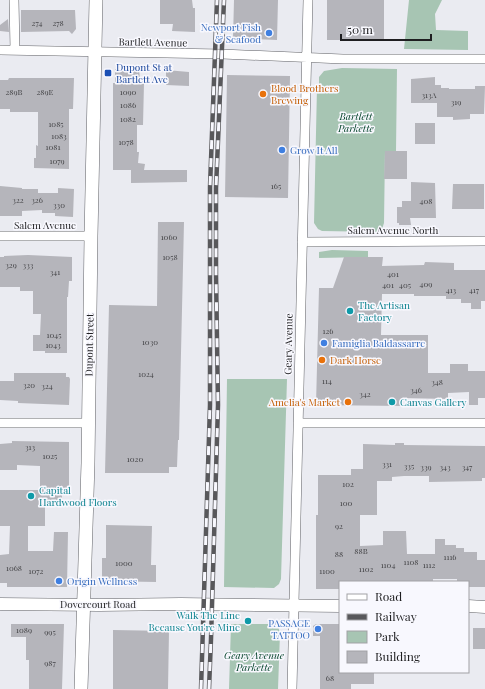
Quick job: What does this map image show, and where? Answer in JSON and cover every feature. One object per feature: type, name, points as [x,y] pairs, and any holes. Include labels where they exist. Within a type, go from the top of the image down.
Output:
[{"type":"main road","name":"Dupont Street","points":[[81,689],[88,423],[96,0]]},
{"type":"street","points":[[14,0],[14,50]]},
{"type":"street","name":"Geary Avenue","points":[[292,689],[308,0]]},
{"type":"street","name":"Bartlett Avenue","points":[[0,50],[222,54],[306,58],[485,58]]},
{"type":"street","name":"Salem Avenue","points":[[0,236],[91,236]]},
{"type":"street","name":"Salem Avenue North","points":[[302,242],[485,241]]},
{"type":"street","points":[[0,423],[88,423]]},
{"type":"street","points":[[298,423],[485,423]]},
{"type":"street","name":"Dovercourt Road","points":[[0,604],[339,606]]},
{"type":"street","points":[[469,606],[485,606]]},
{"type":"green space","points":[[409,0],[442,0],[435,14],[436,30],[468,31],[468,50],[404,49]]},
{"type":"green space","name":"Bartlett Parkette","points":[[342,68],[397,69],[396,151],[385,151],[384,223],[381,232],[322,231],[318,229],[314,223],[317,87],[319,87],[319,77],[324,71]]},
{"type":"green space","points":[[332,250],[368,251],[368,257],[319,258],[319,252]]},
{"type":"green space","points":[[227,379],[287,379],[281,579],[279,584],[274,588],[224,587]]},
{"type":"green space","name":"Geary Avenue Parkette","points":[[231,624],[276,624],[278,626],[280,633],[278,689],[229,689]]},
{"type":"building","points":[[160,0],[192,0],[193,8],[195,8],[195,32],[172,31],[173,24],[160,24]]},
{"type":"building","points":[[234,0],[278,0],[277,40],[233,38]]},
{"type":"building","points":[[327,0],[384,0],[384,40],[327,40]]},
{"type":"building","points":[[21,10],[75,10],[76,29],[72,34],[69,31],[21,32]]},
{"type":"building","points":[[8,19],[9,32],[0,31],[0,25]]},
{"type":"building","points":[[115,69],[139,69],[140,79],[143,79],[144,83],[143,125],[137,125],[137,152],[139,152],[138,163],[145,164],[144,170],[187,170],[187,182],[131,183],[131,170],[113,170],[113,83],[115,83]]},
{"type":"building","points":[[166,70],[189,72],[189,86],[166,85]]},
{"type":"building","points":[[227,75],[290,76],[288,198],[225,197]]},
{"type":"building","points":[[435,77],[435,85],[441,85],[441,88],[475,89],[475,86],[485,86],[484,114],[470,114],[470,119],[453,120],[453,117],[437,117],[437,103],[411,103],[411,79]]},
{"type":"building","points":[[9,78],[74,78],[73,109],[69,109],[69,169],[34,168],[36,145],[38,146],[38,112],[10,112],[10,109],[0,109],[0,80],[8,80]]},
{"type":"building","points":[[415,123],[435,123],[435,144],[415,144]]},
{"type":"building","points":[[385,151],[407,151],[407,179],[384,179]]},
{"type":"building","points":[[411,182],[435,183],[436,218],[410,218],[411,225],[399,225],[399,223],[397,223],[397,207],[402,207],[402,201],[411,201]]},
{"type":"building","points":[[453,184],[484,184],[484,209],[452,209]]},
{"type":"building","points":[[0,186],[22,189],[38,189],[38,193],[58,193],[58,188],[74,189],[73,217],[55,216],[55,213],[42,213],[42,210],[22,211],[22,216],[0,216]]},
{"type":"building","points":[[158,222],[184,222],[179,440],[177,467],[169,467],[169,473],[105,473],[109,305],[157,306]]},
{"type":"building","points":[[28,255],[72,257],[72,281],[69,281],[67,297],[67,353],[45,353],[45,351],[33,351],[33,335],[40,335],[41,314],[33,314],[33,291],[20,291],[20,287],[0,287],[0,257]]},
{"type":"building","name":"The Artisan Factory","points":[[344,257],[383,257],[382,266],[424,265],[425,262],[454,263],[454,270],[485,270],[485,301],[481,301],[481,309],[471,309],[471,303],[461,303],[461,299],[446,299],[446,296],[382,294],[381,335],[428,335],[428,373],[450,373],[450,364],[468,364],[468,371],[485,371],[485,398],[478,398],[478,405],[469,405],[469,392],[448,393],[448,399],[403,398],[403,406],[316,405],[319,288],[333,288]]},
{"type":"building","points":[[14,373],[66,373],[66,377],[69,377],[70,379],[69,405],[18,403],[18,401],[0,400],[0,381],[14,381]]},
{"type":"building","points":[[12,441],[69,442],[69,490],[62,490],[62,503],[45,503],[45,526],[28,526],[28,551],[53,551],[54,532],[68,532],[67,587],[7,587],[7,583],[0,583],[0,555],[9,554],[10,526],[0,526],[0,490],[40,490],[40,466],[17,465],[17,470],[0,470],[0,444],[12,443]]},
{"type":"building","points":[[395,443],[404,443],[404,445],[485,446],[485,478],[482,478],[482,481],[429,482],[429,476],[404,476],[392,477],[392,481],[377,481],[377,515],[360,515],[360,546],[383,545],[383,531],[406,531],[407,554],[435,554],[435,539],[445,539],[445,545],[456,545],[456,548],[464,548],[464,552],[477,552],[477,560],[485,560],[485,587],[469,587],[469,581],[457,581],[457,579],[433,579],[433,581],[339,581],[339,589],[316,589],[316,515],[318,515],[318,475],[351,475],[351,469],[363,469],[363,444],[395,445]]},
{"type":"building","points":[[106,525],[152,526],[151,565],[156,565],[156,582],[102,581],[102,558],[106,558]]},
{"type":"building","points":[[11,624],[64,624],[62,689],[29,689],[29,660],[26,660],[26,637],[11,637]]},
{"type":"building","points":[[316,624],[339,624],[339,673],[374,673],[374,684],[351,684],[351,689],[320,689],[320,636],[313,636],[313,626]]},
{"type":"building","points":[[473,628],[485,628],[485,649],[473,649]]},
{"type":"building","points":[[113,630],[169,631],[168,689],[113,689]]},
{"type":"railway","points":[[201,689],[210,405],[210,187],[217,0]]},
{"type":"railway","points":[[209,689],[218,405],[216,188],[224,0]]},
{"type":"place","name":"Newport Fish & Seafood","points":[[269,33]]},
{"type":"place","name":"Dupont St at Bartlett Ave","points":[[108,73]]},
{"type":"place","name":"Blood Brothers Brewing","points":[[263,94]]},
{"type":"place","name":"Grow It All","points":[[282,150]]},
{"type":"place","name":"The Artisan Factory","points":[[350,311]]},
{"type":"place","name":"Famiglia Baldassarre","points":[[324,343]]},
{"type":"place","name":"Dark Horse","points":[[322,360]]},
{"type":"place","name":"Amelia's Market","points":[[348,402]]},
{"type":"place","name":"Canvas Gallery","points":[[392,402]]},
{"type":"place","name":"Capital Hardwood Floors","points":[[31,496]]},
{"type":"place","name":"Origin Wellness","points":[[59,581]]},
{"type":"place","name":"Walk The Line Because You're Mine","points":[[248,621]]},
{"type":"place","name":"PASSAGE TATTOO","points":[[318,629]]}]
